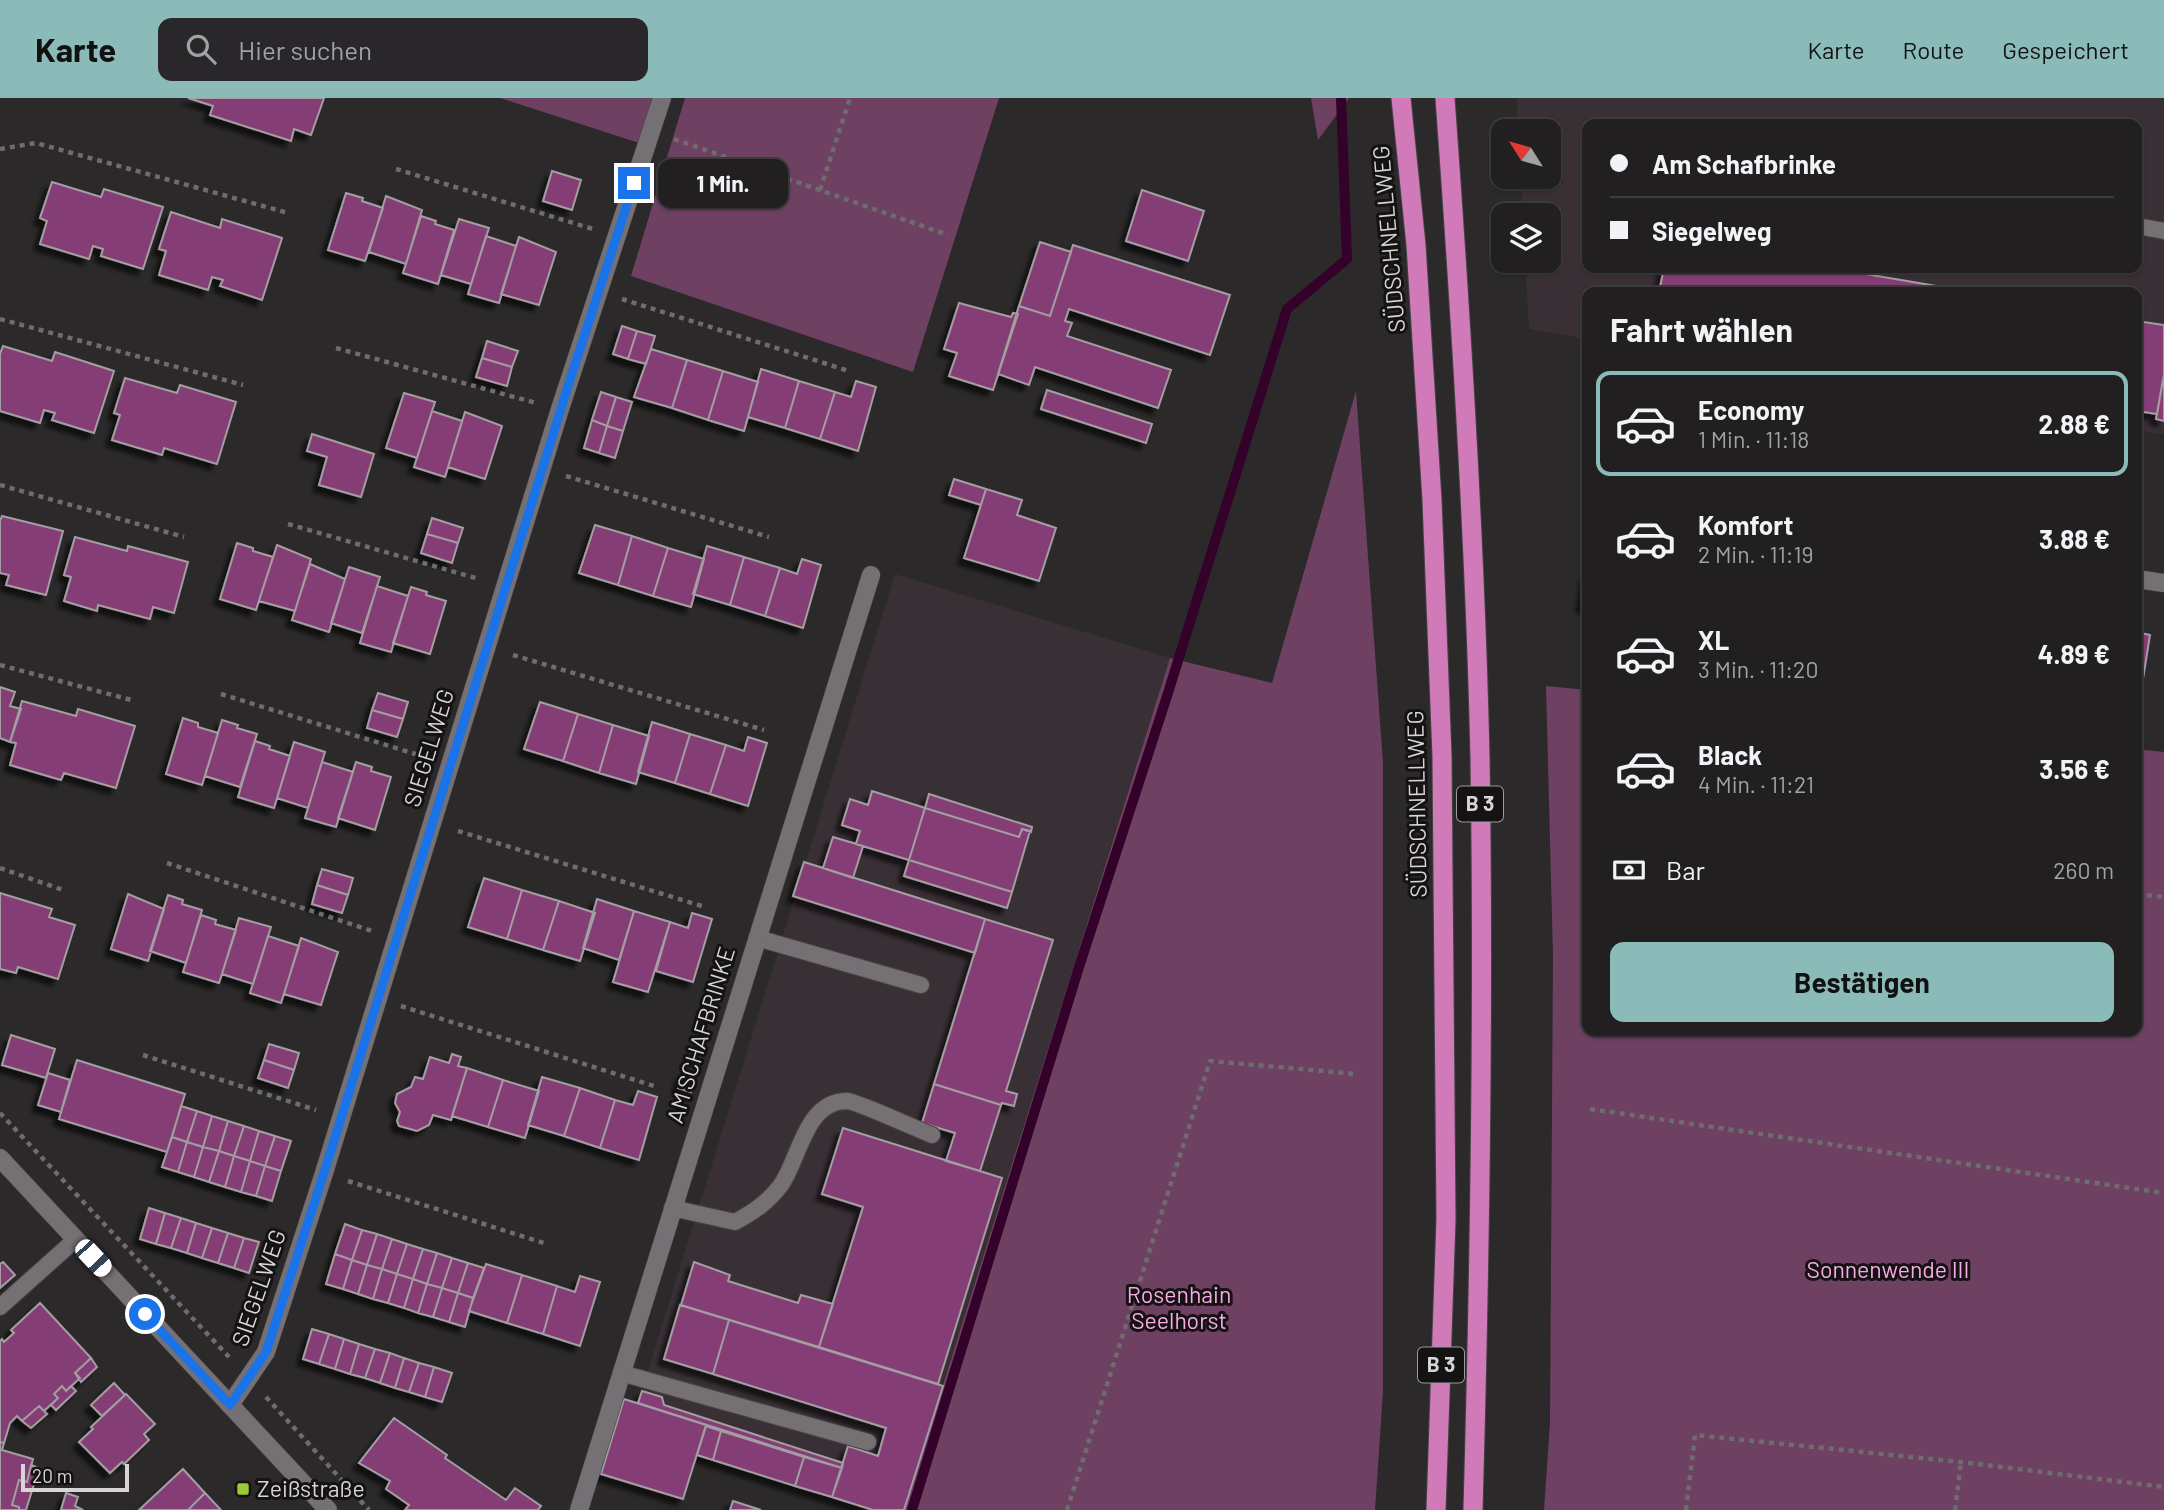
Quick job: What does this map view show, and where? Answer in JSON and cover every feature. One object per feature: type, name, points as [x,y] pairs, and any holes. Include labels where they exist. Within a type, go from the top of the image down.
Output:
[{"type":"highway","name":"SÜDSCHNELLWEG","points":[[1401,98],[1416,245],[1431,487],[1442,756],[1446,1219],[1436,1510]]},
{"type":"highway","name":"B 3","points":[[1445,98],[1471,502],[1480,757],[1481,1219],[1473,1510]]},
{"type":"street","name":"SIEGELWEG","points":[[230,1405],[266,1352],[397,939],[485,646],[662,98]]},
{"type":"street","name":"AM SCHAFBRINKE","points":[[579,1510],[871,575]]},
{"type":"street","points":[[2142,580],[2164,583]]},
{"type":"street","points":[[0,1158],[328,1510]]},
{"type":"lane","points":[[2142,227],[2164,231]]},
{"type":"lane","points":[[757,937],[921,985]]},
{"type":"lane","points":[[672,1208],[735,1222],[758,1210],[781,1184],[813,1118],[828,1105],[848,1101],[932,1135]]},
{"type":"lane","points":[[0,1307],[75,1240]]},
{"type":"lane","points":[[621,1373],[868,1441]]},
{"type":"path","points":[[820,190],[850,98]]},
{"type":"path","points":[[652,131],[947,235]]},
{"type":"path","points":[[0,149],[36,143],[288,213]]},
{"type":"path","points":[[396,169],[617,236]]},
{"type":"path","points":[[598,292],[849,370]]},
{"type":"path","points":[[0,319],[243,384]]},
{"type":"path","points":[[336,348],[560,410]]},
{"type":"path","points":[[542,468],[769,537]]},
{"type":"path","points":[[0,485],[184,537]]},
{"type":"path","points":[[288,524],[506,587]]},
{"type":"path","points":[[485,646],[764,730]]},
{"type":"path","points":[[0,665],[135,701]]},
{"type":"path","points":[[221,694],[450,765]]},
{"type":"path","points":[[431,822],[705,907]]},
{"type":"path","points":[[167,863],[397,939]]},
{"type":"path","points":[[0,867],[63,890]]},
{"type":"path","points":[[2142,895],[2164,897]]},
{"type":"path","points":[[377,999],[657,1087]]},
{"type":"path","points":[[143,1055],[340,1117]]},
{"type":"path","points":[[1067,1510],[1210,1061],[1356,1074]]},
{"type":"path","points":[[1590,1109],[2164,1193]]},
{"type":"path","points":[[0,1113],[210,1337]]},
{"type":"path","points":[[324,1173],[547,1244]]},
{"type":"path","points":[[285,1417],[369,1510]]},
{"type":"path","points":[[1686,1510],[1695,1435],[1961,1462],[2164,1487]]},
{"type":"path","points":[[1955,1510],[1961,1462]]},
{"type":"shaded area","points":[[1517,98],[2164,98],[2164,434],[2142,431],[2142,287],[1582,287],[1582,338],[1529,329],[1526,273],[1561,273],[1561,203],[1522,203],[1522,189],[1561,189],[1561,119],[1518,119]]},
{"type":"shaded area","points":[[895,574],[1170,658],[904,1510],[873,1510],[697,1455],[706,1425],[638,1403]]},
{"type":"green space","points":[[500,98],[652,98],[639,143]]},
{"type":"green space","points":[[685,98],[999,98],[913,372],[631,276]]},
{"type":"green space","points":[[1311,98],[1349,98],[1318,140]]},
{"type":"green space","name":"Rosenhain Seelhorst","points":[[1356,391],[1383,763],[1383,1391],[1375,1510],[904,1510],[1170,658],[1272,683]]},
{"type":"green space","name":"Sonnenwende III","points":[[1546,686],[1582,690],[1582,1036],[2142,1036],[2142,750],[2164,752],[2164,1510],[1544,1510],[1550,1423],[1553,956]]},
{"type":"building","points":[[188,98],[324,98],[311,135],[294,129],[291,141],[210,115],[213,106]]},
{"type":"building","points":[[552,171],[581,180],[572,210],[543,201]]},
{"type":"building","points":[[52,182],[101,197],[104,189],[163,207],[143,269],[101,256],[103,249],[93,246],[89,259],[40,244],[47,221],[40,218]]},
{"type":"building","points":[[1142,190],[1204,211],[1188,261],[1126,241]]},
{"type":"building","points":[[346,193],[383,208],[365,261],[328,250]]},
{"type":"building","points":[[386,196],[422,210],[406,264],[369,252]]},
{"type":"building","points":[[171,212],[220,228],[222,219],[282,238],[262,300],[220,286],[223,280],[212,277],[208,290],[159,275],[166,251],[159,249]]},
{"type":"building","points":[[421,216],[454,230],[438,284],[403,273]]},
{"type":"building","points":[[459,219],[489,228],[471,284],[441,275]]},
{"type":"building","points":[[486,236],[516,246],[499,303],[468,294]]},
{"type":"building","points":[[519,237],[556,252],[539,305],[501,294]]},
{"type":"building","points":[[1040,242],[1071,252],[1050,316],[1019,306]]},
{"type":"building","points":[[1073,245],[1230,295],[1210,355],[1069,309],[1065,321],[1072,323],[1067,336],[1171,370],[1158,408],[1035,367],[1029,385],[998,374],[1019,306],[1050,316]]},
{"type":"building","points":[[1663,273],[1860,273],[1942,287],[1660,287]]},
{"type":"building","points":[[959,303],[1011,317],[1013,313],[1018,314],[993,390],[949,376],[957,353],[944,349]]},
{"type":"building","points":[[2142,322],[2164,325],[2164,374],[2157,414],[2142,412]]},
{"type":"building","points":[[622,326],[637,331],[628,359],[613,354]]},
{"type":"building","points":[[637,331],[655,336],[646,364],[628,359]]},
{"type":"building","points":[[487,341],[518,351],[512,367],[482,358]]},
{"type":"building","points":[[3,346],[52,361],[55,352],[114,371],[94,433],[52,420],[55,413],[44,410],[40,423],[0,411],[0,354]]},
{"type":"building","points":[[651,349],[687,360],[672,408],[634,397]]},
{"type":"building","points":[[482,358],[512,367],[507,386],[476,377]]},
{"type":"building","points":[[687,360],[723,371],[708,420],[672,408]]},
{"type":"building","points":[[761,369],[799,381],[785,428],[748,417]]},
{"type":"building","points":[[723,371],[758,382],[744,431],[708,420]]},
{"type":"building","points":[[2164,374],[2164,421],[2156,419]]},
{"type":"building","points":[[125,378],[177,393],[180,385],[236,402],[217,464],[164,448],[162,455],[112,440],[120,415],[114,413]]},
{"type":"building","points":[[799,381],[835,392],[820,439],[785,428]]},
{"type":"building","points":[[856,381],[876,387],[858,451],[820,439],[835,392],[851,397]]},
{"type":"building","points":[[1047,390],[1152,424],[1146,443],[1041,409]]},
{"type":"building","points":[[601,392],[616,397],[607,426],[592,420]]},
{"type":"building","points":[[404,393],[435,402],[417,458],[386,448]]},
{"type":"building","points":[[616,397],[632,402],[623,431],[607,426]]},
{"type":"building","points":[[432,411],[462,421],[445,477],[414,467]]},
{"type":"building","points":[[465,412],[502,426],[485,479],[448,467]]},
{"type":"building","points":[[592,420],[607,426],[599,453],[584,448]]},
{"type":"building","points":[[607,426],[623,431],[615,458],[599,453]]},
{"type":"building","points":[[312,434],[374,454],[361,497],[319,485],[327,457],[307,451]]},
{"type":"building","points":[[954,479],[986,489],[981,505],[949,495]]},
{"type":"building","points":[[986,489],[1022,500],[1017,515],[1056,528],[1039,581],[964,558]]},
{"type":"building","points":[[2,516],[63,531],[46,595],[6,585],[9,575],[0,573]]},
{"type":"building","points":[[432,518],[463,528],[458,543],[427,534]]},
{"type":"building","points":[[595,525],[632,536],[618,585],[579,573]]},
{"type":"building","points":[[427,534],[458,543],[452,563],[421,553]]},
{"type":"building","points":[[632,536],[668,548],[653,596],[618,585]]},
{"type":"building","points":[[75,537],[127,551],[128,546],[188,562],[174,613],[153,607],[150,619],[98,605],[97,611],[64,601],[71,577],[64,575]]},
{"type":"building","points":[[237,543],[273,557],[256,610],[220,599]]},
{"type":"building","points":[[277,545],[311,559],[295,611],[259,601]]},
{"type":"building","points":[[707,546],[744,557],[730,605],[693,594]]},
{"type":"building","points":[[668,548],[704,559],[691,607],[653,596]]},
{"type":"building","points":[[744,557],[780,568],[765,616],[730,605]]},
{"type":"building","points":[[802,559],[821,565],[803,628],[765,616],[780,568],[797,574]]},
{"type":"building","points":[[310,564],[345,579],[329,632],[292,620]]},
{"type":"building","points":[[349,567],[380,577],[362,633],[331,623]]},
{"type":"building","points":[[377,586],[408,596],[391,652],[360,643]]},
{"type":"building","points":[[411,587],[446,601],[430,654],[393,643]]},
{"type":"building","points":[[2142,633],[2150,635],[2142,685]]},
{"type":"building","points":[[0,687],[15,692],[10,706],[21,709],[10,742],[0,738]]},
{"type":"building","points":[[378,693],[408,702],[403,719],[372,710]]},
{"type":"building","points":[[22,701],[76,716],[78,709],[135,726],[116,788],[64,773],[61,780],[10,765],[16,743],[10,742]]},
{"type":"building","points":[[540,702],[578,714],[563,761],[524,749]]},
{"type":"building","points":[[372,710],[403,719],[397,737],[367,728]]},
{"type":"building","points":[[578,714],[613,725],[599,773],[563,761]]},
{"type":"building","points":[[183,718],[198,723],[198,727],[218,733],[202,785],[166,774]]},
{"type":"building","points":[[222,720],[257,734],[240,787],[205,776]]},
{"type":"building","points":[[652,722],[690,734],[675,783],[638,772]]},
{"type":"building","points":[[613,725],[649,736],[636,784],[599,773]]},
{"type":"building","points":[[690,734],[726,745],[710,794],[675,783]]},
{"type":"building","points":[[748,737],[767,743],[748,806],[710,794],[726,745],[744,751]]},
{"type":"building","points":[[255,741],[290,756],[274,808],[238,797]]},
{"type":"building","points":[[294,742],[325,752],[308,808],[277,798]]},
{"type":"building","points":[[322,762],[353,772],[336,827],[305,818]]},
{"type":"building","points":[[356,762],[372,767],[371,771],[391,777],[375,830],[338,818]]},
{"type":"building","points":[[872,791],[925,808],[909,860],[856,844],[860,831],[842,825],[850,799],[868,805]]},
{"type":"building","points":[[929,794],[1032,827],[1031,832],[1022,829],[1019,837],[925,808]]},
{"type":"building","points":[[925,808],[1019,837],[1022,829],[1030,831],[1012,892],[909,860]]},
{"type":"building","points":[[833,837],[863,846],[853,878],[823,868]]},
{"type":"building","points":[[909,860],[1012,892],[1007,908],[904,876]]},
{"type":"building","points":[[804,862],[985,919],[975,953],[793,896]]},
{"type":"building","points":[[322,869],[353,878],[348,895],[317,885]]},
{"type":"building","points":[[484,878],[522,890],[507,939],[468,927]]},
{"type":"building","points":[[317,885],[348,895],[342,913],[312,904]]},
{"type":"building","points":[[522,890],[559,901],[543,950],[507,939]]},
{"type":"building","points":[[0,893],[52,909],[49,917],[75,925],[58,979],[18,967],[16,973],[0,969]]},
{"type":"building","points":[[128,894],[164,909],[148,961],[111,949]]},
{"type":"building","points":[[168,895],[183,900],[182,904],[202,910],[186,963],[150,951]]},
{"type":"building","points":[[597,899],[634,911],[619,960],[583,948]]},
{"type":"building","points":[[559,901],[595,913],[580,961],[543,950]]},
{"type":"building","points":[[634,911],[670,922],[648,992],[613,982]]},
{"type":"building","points":[[692,913],[712,919],[693,982],[656,971],[670,922],[688,928]]},
{"type":"building","points":[[201,915],[216,920],[215,924],[236,930],[219,983],[183,972]]},
{"type":"building","points":[[239,918],[271,927],[253,984],[222,974]]},
{"type":"building","points":[[985,919],[1053,940],[1006,1091],[1017,1094],[1014,1106],[1001,1105],[934,1084]]},
{"type":"building","points":[[268,936],[299,946],[281,1003],[250,993]]},
{"type":"building","points":[[301,938],[338,952],[321,1005],[284,994]]},
{"type":"building","points":[[11,1035],[55,1049],[46,1078],[2,1065]]},
{"type":"building","points":[[269,1044],[299,1053],[294,1070],[264,1060]]},
{"type":"building","points":[[452,1054],[461,1057],[458,1066],[467,1068],[451,1120],[433,1115],[429,1125],[417,1131],[399,1126],[397,1121],[400,1112],[395,1103],[397,1094],[411,1087],[415,1077],[423,1079],[430,1057],[449,1063]]},
{"type":"building","points":[[77,1060],[185,1094],[167,1152],[59,1119]]},
{"type":"building","points":[[264,1060],[294,1070],[288,1088],[258,1078]]},
{"type":"building","points":[[467,1068],[503,1080],[488,1127],[452,1116]]},
{"type":"building","points":[[48,1073],[70,1080],[61,1112],[38,1105]]},
{"type":"building","points":[[682,1075],[695,1079],[691,1092],[678,1088]]},
{"type":"building","points":[[542,1077],[580,1088],[564,1136],[528,1125]]},
{"type":"building","points":[[503,1080],[539,1091],[525,1138],[488,1127]]},
{"type":"building","points":[[934,1084],[1001,1105],[980,1171],[946,1161],[955,1133],[922,1123]]},
{"type":"building","points":[[580,1088],[615,1100],[600,1148],[564,1136]]},
{"type":"building","points":[[638,1091],[657,1097],[639,1160],[600,1148],[615,1100],[633,1105]]},
{"type":"building","points":[[181,1106],[197,1111],[187,1142],[172,1137]]},
{"type":"building","points":[[197,1111],[212,1116],[203,1147],[187,1142]]},
{"type":"building","points":[[212,1116],[228,1121],[219,1151],[203,1147]]},
{"type":"building","points":[[228,1121],[244,1126],[234,1156],[219,1151]]},
{"type":"building","points":[[244,1126],[259,1131],[250,1161],[234,1156]]},
{"type":"building","points":[[843,1128],[1002,1178],[938,1384],[819,1347],[863,1207],[822,1194]]},
{"type":"building","points":[[259,1131],[275,1136],[265,1166],[250,1161]]},
{"type":"building","points":[[275,1136],[291,1141],[281,1171],[265,1166]]},
{"type":"building","points":[[172,1137],[187,1142],[178,1172],[162,1167]]},
{"type":"building","points":[[187,1142],[203,1147],[194,1177],[178,1172]]},
{"type":"building","points":[[203,1147],[219,1151],[209,1182],[194,1177]]},
{"type":"building","points":[[219,1151],[234,1156],[225,1187],[209,1182]]},
{"type":"building","points":[[234,1156],[250,1161],[241,1192],[225,1187]]},
{"type":"building","points":[[250,1161],[265,1166],[256,1196],[241,1192]]},
{"type":"building","points":[[265,1166],[281,1171],[272,1201],[256,1196]]},
{"type":"building","points":[[149,1208],[165,1213],[156,1244],[140,1239]]},
{"type":"building","points":[[165,1213],[181,1218],[171,1248],[156,1244]]},
{"type":"building","points":[[181,1218],[196,1223],[187,1253],[171,1248]]},
{"type":"building","points":[[196,1223],[212,1228],[202,1258],[187,1253]]},
{"type":"building","points":[[345,1224],[362,1230],[352,1260],[335,1254]]},
{"type":"building","points":[[212,1228],[228,1233],[218,1263],[202,1258]]},
{"type":"building","points":[[362,1230],[377,1234],[367,1265],[352,1260]]},
{"type":"building","points":[[228,1233],[244,1238],[234,1268],[218,1263]]},
{"type":"building","points":[[377,1234],[392,1239],[382,1269],[367,1265]]},
{"type":"building","points":[[244,1238],[259,1242],[249,1273],[234,1268]]},
{"type":"building","points":[[392,1239],[407,1244],[397,1274],[382,1269]]},
{"type":"building","points":[[407,1244],[423,1249],[413,1279],[397,1274]]},
{"type":"building","points":[[423,1249],[437,1253],[427,1284],[413,1279]]},
{"type":"building","points":[[437,1253],[452,1258],[442,1288],[427,1284]]},
{"type":"building","points":[[335,1254],[352,1260],[343,1289],[326,1284]]},
{"type":"building","points":[[452,1258],[468,1263],[458,1293],[442,1288]]},
{"type":"building","points":[[352,1260],[367,1265],[358,1294],[343,1289]]},
{"type":"building","points":[[3,1262],[15,1275],[0,1288],[0,1264]]},
{"type":"building","points":[[694,1262],[730,1275],[728,1281],[798,1303],[801,1295],[833,1304],[819,1347],[681,1305]]},
{"type":"building","points":[[468,1263],[484,1268],[473,1298],[458,1293]]},
{"type":"building","points":[[486,1264],[522,1275],[507,1323],[469,1311]]},
{"type":"building","points":[[367,1265],[382,1269],[373,1299],[358,1294]]},
{"type":"building","points":[[382,1269],[397,1274],[388,1303],[373,1299]]},
{"type":"building","points":[[397,1274],[413,1279],[404,1308],[388,1303]]},
{"type":"building","points":[[522,1275],[557,1286],[543,1334],[507,1323]]},
{"type":"building","points":[[580,1276],[600,1282],[580,1346],[543,1334],[557,1286],[575,1292]]},
{"type":"building","points":[[413,1279],[427,1284],[418,1313],[404,1308]]},
{"type":"building","points":[[427,1284],[442,1288],[433,1317],[418,1313]]},
{"type":"building","points":[[442,1288],[458,1293],[449,1322],[433,1317]]},
{"type":"building","points":[[458,1293],[473,1298],[465,1327],[449,1322]]},
{"type":"building","points":[[40,1303],[91,1358],[75,1373],[80,1378],[66,1391],[62,1386],[54,1394],[58,1398],[44,1411],[39,1406],[22,1421],[17,1416],[10,1423],[4,1443],[0,1442],[0,1341],[2,1339],[4,1342],[14,1333],[11,1330]]},
{"type":"building","points":[[680,1305],[729,1320],[713,1374],[664,1359]]},
{"type":"building","points":[[729,1320],[943,1386],[904,1510],[873,1510],[832,1497],[848,1446],[878,1456],[886,1428],[713,1374]]},
{"type":"building","points":[[312,1329],[329,1334],[319,1364],[303,1359]]},
{"type":"building","points":[[329,1334],[344,1339],[335,1369],[319,1364]]},
{"type":"building","points":[[344,1339],[359,1344],[350,1374],[335,1369]]},
{"type":"building","points":[[359,1344],[375,1349],[365,1378],[350,1374]]},
{"type":"building","points":[[375,1349],[390,1353],[380,1383],[365,1378]]},
{"type":"building","points":[[390,1353],[404,1358],[395,1388],[380,1383]]},
{"type":"building","points":[[91,1358],[97,1367],[81,1382],[75,1373]]},
{"type":"building","points":[[404,1358],[419,1363],[409,1392],[395,1388]]},
{"type":"building","points":[[419,1363],[434,1367],[425,1397],[409,1392]]},
{"type":"building","points":[[434,1367],[452,1373],[442,1402],[425,1397]]},
{"type":"building","points":[[114,1383],[125,1395],[102,1416],[91,1405]]},
{"type":"building","points":[[62,1386],[66,1391],[71,1386],[76,1391],[56,1410],[51,1405],[58,1398],[54,1394]]},
{"type":"building","points":[[642,1391],[662,1397],[664,1405],[843,1463],[842,1468],[638,1403]]},
{"type":"building","points":[[126,1394],[155,1424],[144,1434],[149,1440],[124,1464],[122,1462],[110,1473],[79,1442]]},
{"type":"building","points":[[624,1399],[706,1425],[683,1499],[601,1474]]},
{"type":"building","points":[[39,1406],[47,1414],[31,1428],[22,1421]]},
{"type":"building","points":[[394,1418],[447,1455],[445,1458],[506,1500],[515,1488],[541,1506],[538,1510],[405,1510],[409,1505],[386,1489],[390,1481],[359,1463]]},
{"type":"building","points":[[706,1426],[721,1431],[713,1460],[697,1455]]},
{"type":"building","points":[[721,1431],[804,1457],[795,1486],[713,1460]]},
{"type":"building","points":[[0,1442],[4,1443],[2,1450],[33,1459],[27,1482],[19,1480],[12,1505],[19,1507],[19,1510],[0,1510]]},
{"type":"building","points":[[804,1457],[842,1468],[832,1497],[795,1486]]},
{"type":"building","points":[[31,1465],[39,1468],[26,1510],[19,1510],[19,1507],[12,1505],[19,1480],[27,1482]]},
{"type":"building","points":[[183,1469],[205,1493],[188,1510],[139,1510]]},
{"type":"building","points":[[66,1493],[78,1497],[75,1506],[83,1510],[61,1510]]},
{"type":"building","points":[[205,1493],[221,1510],[188,1510]]},
{"type":"building","points":[[733,1501],[761,1510],[730,1510]]},
{"type":"waterway","points":[[912,1510],[1079,967],[1168,693],[1287,309],[1347,259],[1341,98]]},
{"type":"place","name":"Zeißstraße","points":[[243,1489]]},
{"type":"route","points":[[145,1314],[230,1405],[266,1352],[397,939],[485,646],[634,183]]}]
